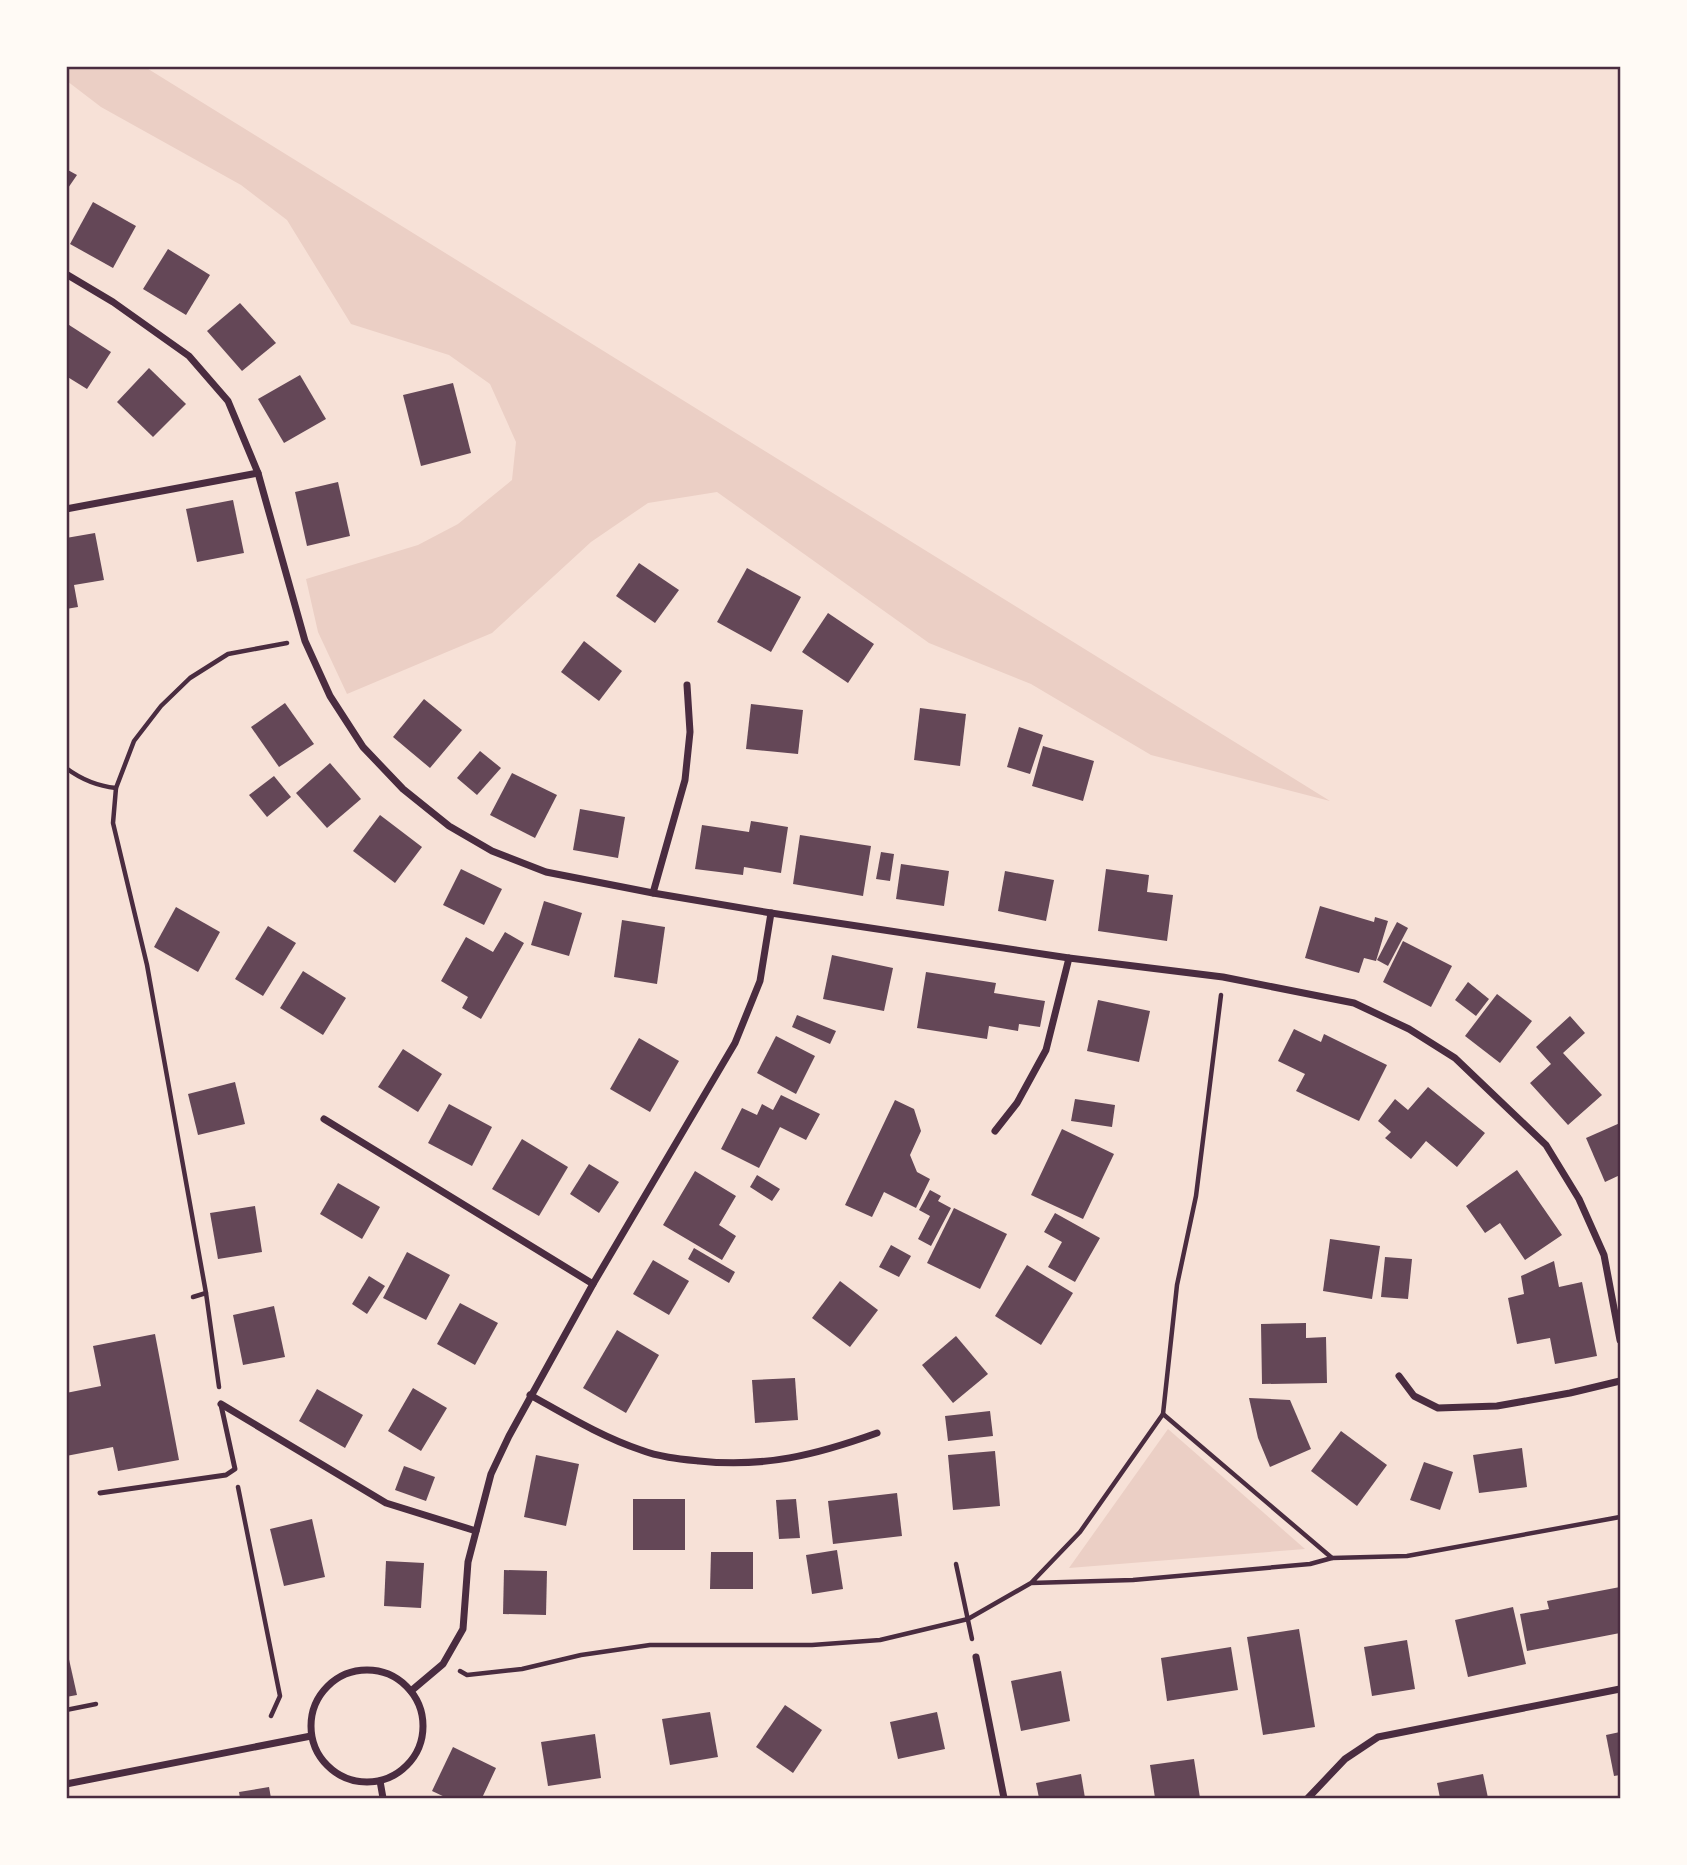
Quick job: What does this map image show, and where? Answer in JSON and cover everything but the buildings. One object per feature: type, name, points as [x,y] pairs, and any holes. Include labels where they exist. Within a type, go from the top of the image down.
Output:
[{"type":"street","points":[[66,274],[113,302],[190,356],[228,401],[258,473],[305,641],[330,696],[363,747],[403,789],[449,826],[492,851],[546,872],[653,893],[771,914],[1069,958],[1223,977],[1354,1003],[1409,1029],[1455,1058],[1546,1145],[1579,1199],[1604,1255],[1620,1340]]},
{"type":"street","points":[[66,509],[258,473]]},
{"type":"street","points":[[653,893],[685,780],[690,732],[687,685]]},
{"type":"street","points":[[411,1690],[443,1664],[463,1629],[468,1562],[491,1474],[530,1395],[735,1043],[760,981],[771,914]]},
{"type":"street","points":[[995,1131],[1017,1103],[1046,1050],[1069,958]]},
{"type":"street","points":[[324,1119],[593,1284]]},
{"type":"street","points":[[1399,1376],[1415,1396],[1438,1408],[1497,1406],[1620,1381]]},
{"type":"street","points":[[530,1395],[632,1447],[680,1459],[732,1464],[782,1461],[830,1450],[877,1433]]},
{"type":"street","points":[[221,1404],[386,1503],[476,1531]]},
{"type":"street","points":[[976,1657],[1004,1798]]},
{"type":"street","points":[[367,1669],[392,1675],[411,1690],[421,1710],[423,1733],[416,1754],[401,1771],[380,1781],[358,1782],[336,1773],[320,1757],[311,1736],[312,1711],[323,1689],[343,1674],[367,1669]]},
{"type":"street","points":[[1308,1798],[1345,1759],[1378,1738],[1620,1689]]},
{"type":"street","points":[[66,1784],[311,1736]]},
{"type":"street","points":[[380,1781],[383,1798]]},
{"type":"lane","points":[[100,1493],[226,1475],[235,1469],[221,1404]]},
{"type":"path","points":[[221,1404],[206,1293],[147,965],[113,823],[116,788],[134,741],[161,706],[190,678],[228,654],[264,645],[305,641]]},
{"type":"path","points":[[66,768],[78,777],[100,786],[116,788]]},
{"type":"path","points":[[443,1664],[467,1675],[522,1669],[581,1655],[650,1646],[799,1645],[880,1640],[968,1619],[1031,1583],[1080,1532],[1163,1414],[1177,1285],[1196,1196],[1223,977]]},
{"type":"path","points":[[193,1297],[206,1293]]},
{"type":"path","points":[[1163,1414],[1332,1558]]},
{"type":"path","points":[[235,1469],[281,1696],[271,1716]]},
{"type":"path","points":[[1031,1583],[1133,1580],[1310,1564],[1332,1558],[1407,1556],[1620,1517]]},
{"type":"path","points":[[956,1564],[976,1657]]},
{"type":"path","points":[[66,1710],[96,1704]]},
{"type":"shaded area","points":[[67,66],[145,67],[1330,801],[1151,755],[1031,684],[929,643],[717,492],[648,503],[591,542],[492,633],[347,694],[318,632],[306,579],[418,545],[458,524],[512,480],[516,442],[490,384],[449,355],[351,324],[287,220],[241,185],[101,107],[67,81]]},
{"type":"shaded area","points":[[1168,1429],[1305,1549],[1069,1568]]}]
